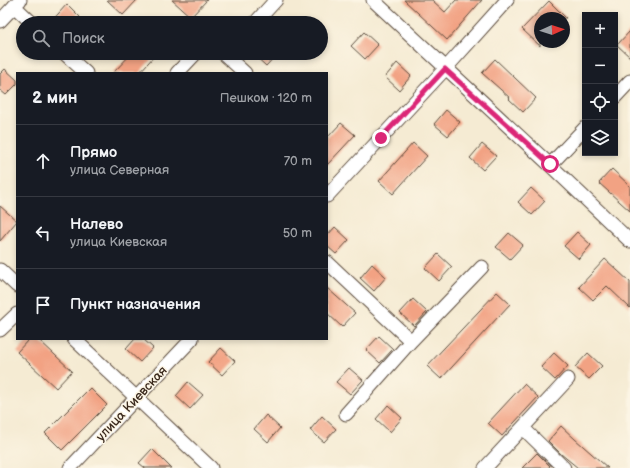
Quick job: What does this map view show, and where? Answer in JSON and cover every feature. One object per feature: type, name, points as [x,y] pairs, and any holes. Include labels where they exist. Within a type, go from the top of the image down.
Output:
[{"type":"street","points":[[261,16],[276,0]]},
{"type":"street","points":[[373,0],[445,69],[550,164],[630,241]]},
{"type":"street","points":[[328,195],[507,0]]},
{"type":"street","points":[[0,21],[17,3],[27,16]]},
{"type":"street","points":[[72,60],[85,72]]},
{"type":"street","points":[[178,72],[189,60]]},
{"type":"street","points":[[231,60],[244,72]]},
{"type":"street","points":[[618,94],[630,81]]},
{"type":"street","points":[[550,164],[582,131]]},
{"type":"street","points":[[328,263],[411,341]]},
{"type":"street","points":[[346,414],[411,341],[482,267]]},
{"type":"street","points":[[0,270],[16,285]]},
{"type":"street","points":[[0,330],[16,315]]},
{"type":"street","points":[[75,340],[211,468]]},
{"type":"street","name":"улица Киевская","points":[[70,468],[191,340]]},
{"type":"street","points":[[485,468],[568,379]]},
{"type":"street","points":[[523,428],[564,468]]},
{"type":"building","points":[[107,0],[137,0],[123,15]]},
{"type":"building","points":[[172,0],[207,0],[192,16],[190,16]]},
{"type":"building","points":[[404,0],[432,0],[445,12],[456,0],[482,0],[447,40]]},
{"type":"building","points":[[549,1],[560,12],[538,12]]},
{"type":"building","points":[[67,4],[79,16],[56,16]]},
{"type":"building","points":[[534,17],[534,40],[522,29]]},
{"type":"building","points":[[630,31],[630,57],[618,46],[618,44]]},
{"type":"building","points":[[364,32],[378,45],[365,59],[351,46]]},
{"type":"building","points":[[495,59],[536,98],[523,112],[482,73]]},
{"type":"building","points":[[125,60],[151,60],[140,72],[114,72]]},
{"type":"building","points":[[260,60],[272,60],[266,66]]},
{"type":"building","points":[[397,63],[411,76],[399,90],[385,77]]},
{"type":"building","points":[[5,69],[16,79],[16,85],[6,95],[0,90],[0,74]]},
{"type":"building","points":[[446,110],[460,122],[448,136],[434,124]]},
{"type":"building","points":[[341,123],[355,135],[328,164],[328,137]]},
{"type":"building","points":[[413,143],[427,156],[393,194],[379,181]]},
{"type":"building","points":[[482,144],[496,156],[483,170],[470,158]]},
{"type":"building","points":[[612,169],[630,186],[630,211],[599,183]]},
{"type":"building","points":[[531,188],[545,201],[532,215],[518,202]]},
{"type":"building","points":[[0,206],[16,220],[16,222],[0,241]]},
{"type":"building","points":[[335,227],[349,240],[336,254],[328,247],[328,235]]},
{"type":"building","points":[[577,232],[591,245],[579,259],[564,246]]},
{"type":"building","points":[[509,233],[523,245],[510,259],[496,247]]},
{"type":"building","points":[[438,254],[452,267],[439,281],[425,268]]},
{"type":"building","points":[[605,259],[630,282],[630,308],[607,286],[593,300],[579,287]]},
{"type":"building","points":[[372,264],[386,277],[374,291],[360,278]]},
{"type":"building","points":[[328,289],[355,313],[342,327],[328,314]]},
{"type":"building","points":[[497,292],[510,304],[441,379],[427,366]]},
{"type":"building","points":[[413,299],[427,312],[414,326],[400,313]]},
{"type":"building","points":[[379,336],[393,349],[380,363],[366,350]]},
{"type":"building","points":[[28,340],[39,340],[72,371],[56,388],[17,352]]},
{"type":"building","points":[[134,340],[144,340],[153,348],[140,362],[126,349]]},
{"type":"building","points":[[221,348],[235,361],[222,375],[208,362]]},
{"type":"building","points":[[554,353],[568,366],[555,380],[541,367]]},
{"type":"building","points":[[588,353],[602,366],[589,379],[575,367]]},
{"type":"building","points":[[349,368],[363,380],[350,394],[336,382]]},
{"type":"building","points":[[188,382],[203,395],[190,409],[176,396]]},
{"type":"building","points":[[524,384],[538,397],[502,436],[488,423]]},
{"type":"building","points":[[90,388],[107,405],[62,450],[45,433]]},
{"type":"building","points":[[388,405],[402,418],[390,432],[376,419]]},
{"type":"building","points":[[266,415],[280,428],[268,442],[254,429]]},
{"type":"building","points":[[322,416],[336,429],[324,442],[310,430]]},
{"type":"building","points":[[561,426],[608,468],[578,468],[561,454],[548,441]]},
{"type":"building","points":[[152,449],[171,468],[145,468],[139,463]]},
{"type":"building","points":[[537,453],[550,466],[548,468],[522,468]]},
{"type":"route","points":[[381,138],[445,69],[550,164]]}]
